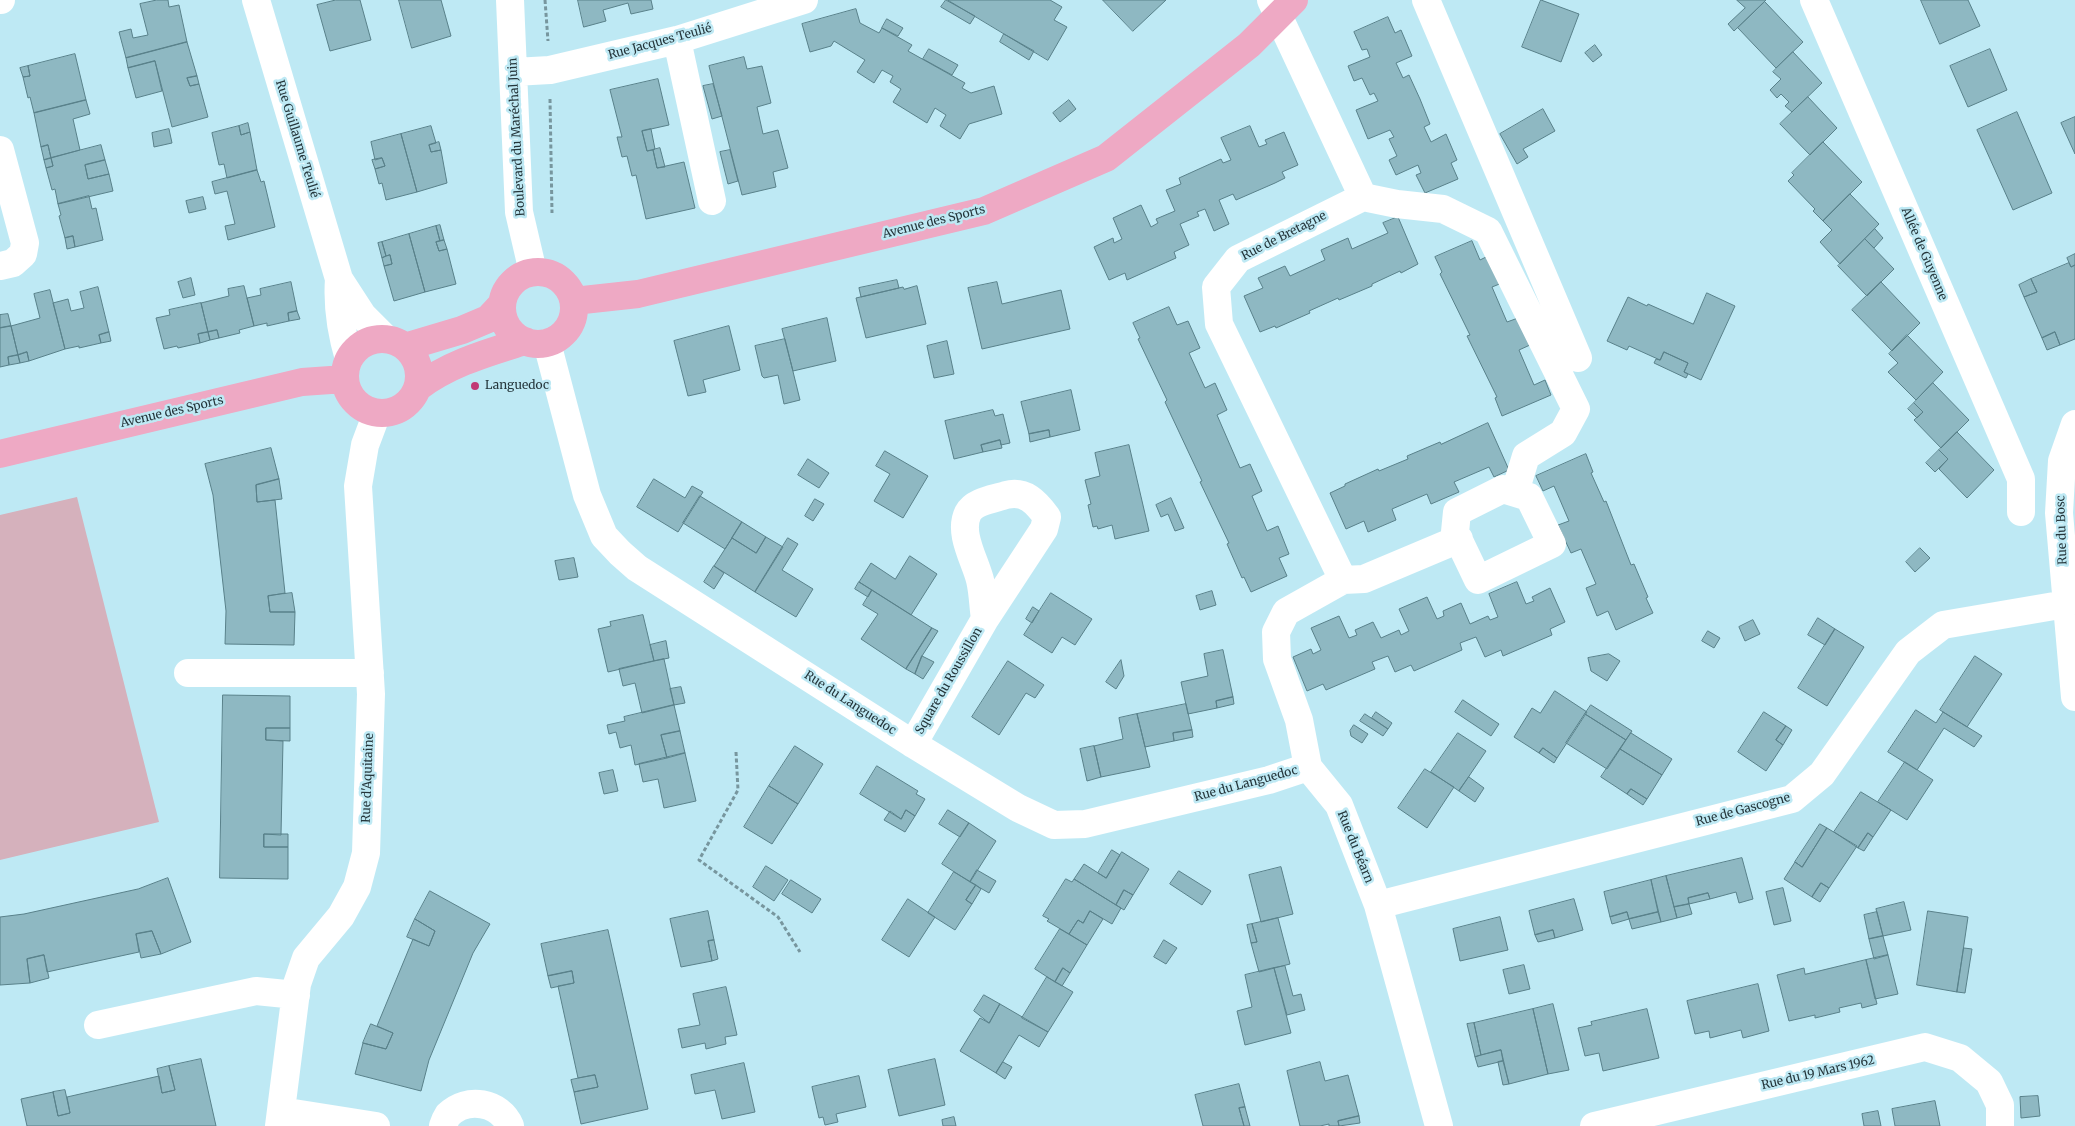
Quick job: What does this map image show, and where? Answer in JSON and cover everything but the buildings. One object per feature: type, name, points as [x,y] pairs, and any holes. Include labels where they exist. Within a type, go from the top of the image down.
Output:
[{"type":"main road","name":"Avenue des Sports","points":[[574,301],[638,294],[984,211],[1106,158],[1249,45],[1281,5]]},
{"type":"main road","points":[[418,388],[435,375],[469,358],[559,337],[568,327],[574,315],[574,301],[569,288],[559,278],[547,273],[533,272],[521,276],[512,283],[505,293],[502,304],[503,316],[515,335],[536,342]]},
{"type":"main road","points":[[396,343],[413,355],[418,365],[418,388],[412,399],[402,408],[390,413],[377,413],[365,409],[355,402],[348,391],[347,369],[359,347],[372,340],[396,343],[462,330],[488,319],[502,304]]},
{"type":"main road","name":"Avenue des Sports","points":[[0,454],[302,382],[347,369]]},
{"type":"street","name":"Rue Guillaume Teulié","points":[[256,0],[339,279],[364,316],[396,343]]},
{"type":"street","name":"Boulevard du Maréchal Juin","points":[[510,0],[518,212],[533,272]]},
{"type":"street","name":"Rue Jacques Teulié","points":[[514,72],[550,70],[677,40],[804,0]]},
{"type":"street","points":[[1426,0],[1578,358]]},
{"type":"street","name":"Allée de Guyenne","points":[[1814,0],[2021,479],[2021,512]]},
{"type":"street","points":[[1281,5],[1363,197],[1397,204],[1443,209],[1488,231],[1576,410],[1563,433],[1526,456],[1515,492]]},
{"type":"street","points":[[677,40],[712,201]]},
{"type":"street","points":[[0,150],[25,243],[23,254],[13,262],[0,266]]},
{"type":"street","name":"Rue de Bretagne","points":[[1343,580],[1219,324],[1216,287],[1238,259],[1363,197]]},
{"type":"street","name":"Rue Guillaume Teulié","points":[[339,279],[340,324],[347,369]]},
{"type":"street","name":"Rue du Languedoc","points":[[536,342],[587,495],[604,536],[620,553],[637,568],[913,744],[1018,808],[1054,825],[1085,824],[1269,780],[1308,768]]},
{"type":"street","name":"Rue d'Aquitaine","points":[[280,1119],[297,984],[306,958],[341,916],[357,888],[366,853],[370,674],[358,486],[365,446],[377,413]]},
{"type":"street","name":"Rue du Bosc","points":[[2075,424],[2062,461],[2059,513],[2075,697]]},
{"type":"street","points":[[1503,489],[1528,496],[1552,544],[1478,580],[1458,540],[1455,532],[1458,512],[1503,489]]},
{"type":"street","points":[[1343,580],[1364,579],[1458,540]]},
{"type":"street","name":"Rue du Béarn","points":[[1343,580],[1286,612],[1276,632],[1278,659],[1299,720],[1308,768],[1339,806],[1378,905],[1439,1126]]},
{"type":"street","name":"Rue de Gascogne","points":[[1378,905],[1792,799],[1822,774],[1908,652],[1943,625],[2066,604]]},
{"type":"street","name":"Square du Roussillon","points":[[913,744],[985,619]]},
{"type":"street","points":[[188,673],[370,674]]},
{"type":"street","points":[[98,1025],[256,991],[296,995]]},
{"type":"street","name":"Rue du 19 Mars 1962","points":[[1594,1126],[1925,1048],[1960,1058],[1989,1082],[2000,1105],[2000,1126]]},
{"type":"street","points":[[443,1126],[448,1116],[466,1105],[488,1105],[506,1117],[510,1126]]},
{"type":"street","points":[[280,1119],[376,1126]]},
{"type":"path","points":[[545,0],[550,70],[552,220]]},
{"type":"path","points":[[736,752],[738,790],[698,860],[778,917],[800,952]]},
{"type":"shaded area","points":[[77,497],[159,822],[0,860],[0,515]]},
{"type":"place","name":"Languedoc","points":[[475,386]]}]
